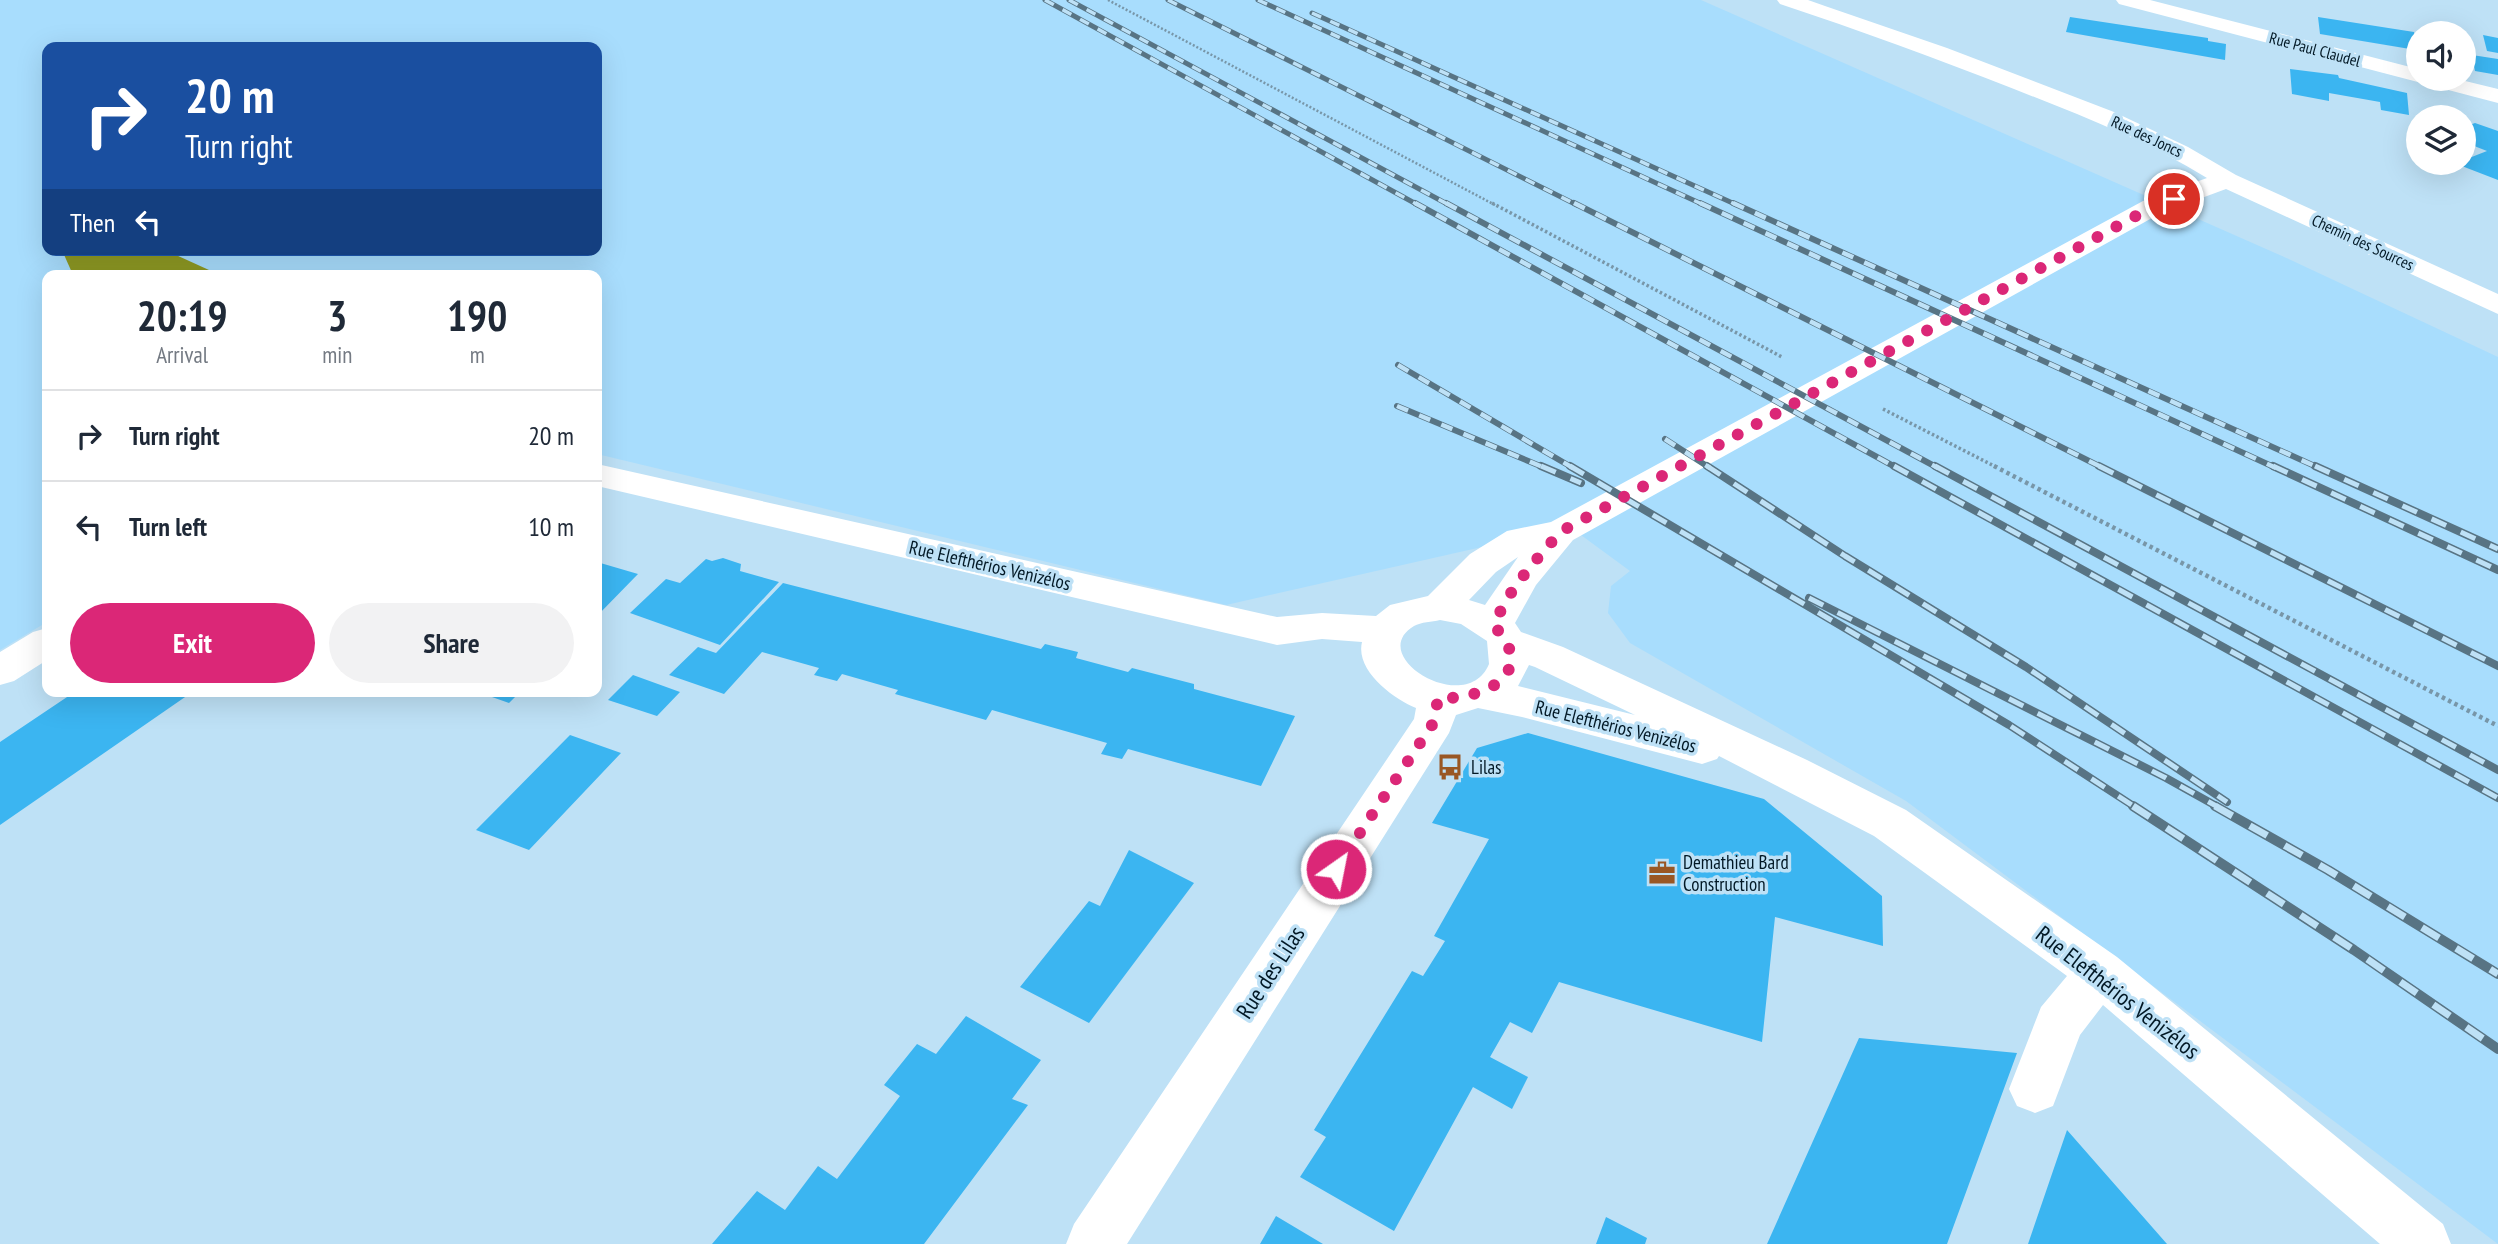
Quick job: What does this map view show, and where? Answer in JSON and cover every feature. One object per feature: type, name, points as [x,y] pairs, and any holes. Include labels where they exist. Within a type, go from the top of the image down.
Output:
[{"type":"street","name":"Rue des Joncs","points":[[1787,0],[1930,48],[2132,127],[2191,156],[2227,180]]},
{"type":"street","name":"Rue Paul Claudel","points":[[2126,0],[2406,73]]},
{"type":"street","points":[[2212,22],[2217,0]]},
{"type":"street","points":[[2476,90],[2498,96]]},
{"type":"street","name":"Chemin des Sources","points":[[2227,180],[2498,306]]},
{"type":"street","points":[[1440,607],[1483,563],[1520,539],[1560,532],[2152,207],[2227,180]]},
{"type":"street","name":"Rue Elefthérios Venizélos","points":[[602,476],[1276,631],[1322,626],[1385,630]]},
{"type":"street","points":[[1500,633],[1502,604],[1560,532]]},
{"type":"street","points":[[1440,607],[1478,615],[1500,633],[1511,656],[1507,672],[1497,685],[1459,696],[1417,693],[1401,684],[1388,671],[1381,658],[1379,643],[1385,630],[1394,620],[1407,613],[1422,608],[1440,607]]},
{"type":"street","name":"Rue Elefthérios Venizélos","points":[[1500,633],[1792,772],[1890,823],[2100,972],[2423,1244]]},
{"type":"street","points":[[0,671],[42,645]]},
{"type":"street","name":"Rue Elefthérios Venizélos","points":[[1459,696],[1557,711],[1792,772]]},
{"type":"street","name":"Rue des Lilas","points":[[1094,1244],[1434,722],[1459,696]]},
{"type":"street","points":[[2035,1089],[2059,1023],[2100,972]]},
{"type":"path","points":[[1108,0],[1782,357]]},
{"type":"path","points":[[1876,406],[2498,726]]},
{"type":"shaded area","points":[[0,0],[1701,0],[2282,256],[2498,357],[2498,1244],[1906,801],[1630,643],[1608,613],[1611,586],[1630,571],[1570,527],[1226,605],[602,455],[602,270],[42,270],[42,625],[0,650]]},
{"type":"shaded area","points":[[65,256],[178,256],[209,270],[71,270]]},
{"type":"building","points":[[2070,17],[2208,38],[2208,41],[2226,44],[2225,60],[2066,32]]},
{"type":"building","points":[[2318,17],[2406,31],[2406,48],[2320,34]]},
{"type":"building","points":[[2483,35],[2498,38],[2498,53],[2487,51]]},
{"type":"building","points":[[2476,56],[2498,59],[2498,75],[2476,71]]},
{"type":"building","points":[[2290,69],[2338,75],[2339,78],[2407,93],[2408,105],[2406,114],[2381,110],[2380,102],[2329,93],[2329,101],[2292,94]]},
{"type":"building","points":[[2476,123],[2498,131],[2498,180],[2476,172],[2476,155],[2487,151],[2476,147]]},
{"type":"building","points":[[723,558],[741,564],[740,571],[779,582],[720,645],[630,613],[666,579],[680,583],[706,559],[712,561]]},
{"type":"building","points":[[602,563],[638,574],[602,611]]},
{"type":"building","points":[[783,583],[1041,649],[1045,644],[1078,652],[1076,658],[1128,672],[1132,668],[1194,684],[1194,689],[1295,716],[1261,786],[1128,749],[1122,759],[1101,754],[1107,743],[992,710],[986,720],[895,694],[898,690],[842,674],[837,681],[814,675],[819,668],[762,652],[724,694],[669,675],[698,647],[716,653]]},
{"type":"building","points":[[633,675],[680,692],[657,716],[608,700]]},
{"type":"building","points":[[67,697],[185,697],[0,825],[0,742]]},
{"type":"building","points":[[492,697],[515,697],[509,703]]},
{"type":"building","name":"Demathieu Bard Construction","points":[[1528,733],[1764,799],[1882,896],[1883,946],[1775,917],[1762,1042],[1559,982],[1532,1033],[1510,1022],[1490,1057],[1528,1077],[1512,1109],[1473,1087],[1394,1231],[1300,1177],[1326,1137],[1314,1130],[1412,971],[1423,976],[1445,941],[1434,936],[1489,839],[1432,823],[1477,748]]},
{"type":"building","points":[[570,735],[621,753],[529,850],[476,830]]},
{"type":"building","points":[[1129,850],[1194,883],[1089,1023],[1020,987],[1089,901],[1100,906]]},
{"type":"building","points":[[966,1016],[1041,1060],[1012,1099],[1028,1105],[924,1244],[712,1244],[757,1191],[785,1210],[818,1166],[837,1179],[900,1096],[884,1085],[917,1044],[936,1054]]},
{"type":"building","points":[[1859,1038],[2017,1053],[1947,1244],[1767,1244]]},
{"type":"building","points":[[2067,1130],[2167,1244],[2028,1244]]},
{"type":"building","points":[[1276,1216],[1323,1244],[1260,1244]]},
{"type":"building","points":[[1606,1217],[1647,1238],[1645,1244],[1596,1244]]},
{"type":"railway","points":[[1045,0],[1418,205]]},
{"type":"railway","points":[[1069,0],[1449,205]]},
{"type":"railway","points":[[1168,0],[1577,205]]},
{"type":"railway","points":[[1258,0],[1704,205]]},
{"type":"railway","points":[[1312,13],[1737,205]]},
{"type":"railway","points":[[1415,203],[1897,468]]},
{"type":"railway","points":[[1446,203],[1938,468]]},
{"type":"railway","points":[[1574,203],[2103,468]]},
{"type":"railway","points":[[1700,203],[2276,468]]},
{"type":"railway","points":[[1733,203],[2319,468]]},
{"type":"railway","points":[[1398,365],[1573,468]]},
{"type":"railway","points":[[1397,406],[1545,468]]},
{"type":"railway","points":[[1665,439],[1710,468]]},
{"type":"railway","points":[[1541,466],[1581,483]]},
{"type":"railway","points":[[1570,466],[2009,725],[2135,807]]},
{"type":"railway","points":[[1707,466],[1845,556],[2026,667],[2227,802]]},
{"type":"railway","points":[[1894,466],[2498,798]]},
{"type":"railway","points":[[1935,466],[2498,770]]},
{"type":"railway","points":[[2099,466],[2498,666]]},
{"type":"railway","points":[[2273,466],[2498,570]]},
{"type":"railway","points":[[2315,466],[2498,549]]},
{"type":"railway","points":[[1809,598],[2166,778],[2218,807]]},
{"type":"railway","points":[[2133,806],[2354,950],[2498,1049]]},
{"type":"railway","points":[[2215,806],[2328,870],[2498,974]]},
{"type":"place","name":"Lilas","points":[[1450,767]]},
{"type":"place","name":"Demathieu Bard Construction","points":[[1662,873]]},
{"type":"route","points":[[1336,869],[1434,722],[1438,698],[1460,699],[1480,694],[1497,685],[1507,672],[1511,656],[1506,641],[1494,626],[1502,604],[1560,532],[2152,207],[2174,199]]}]
